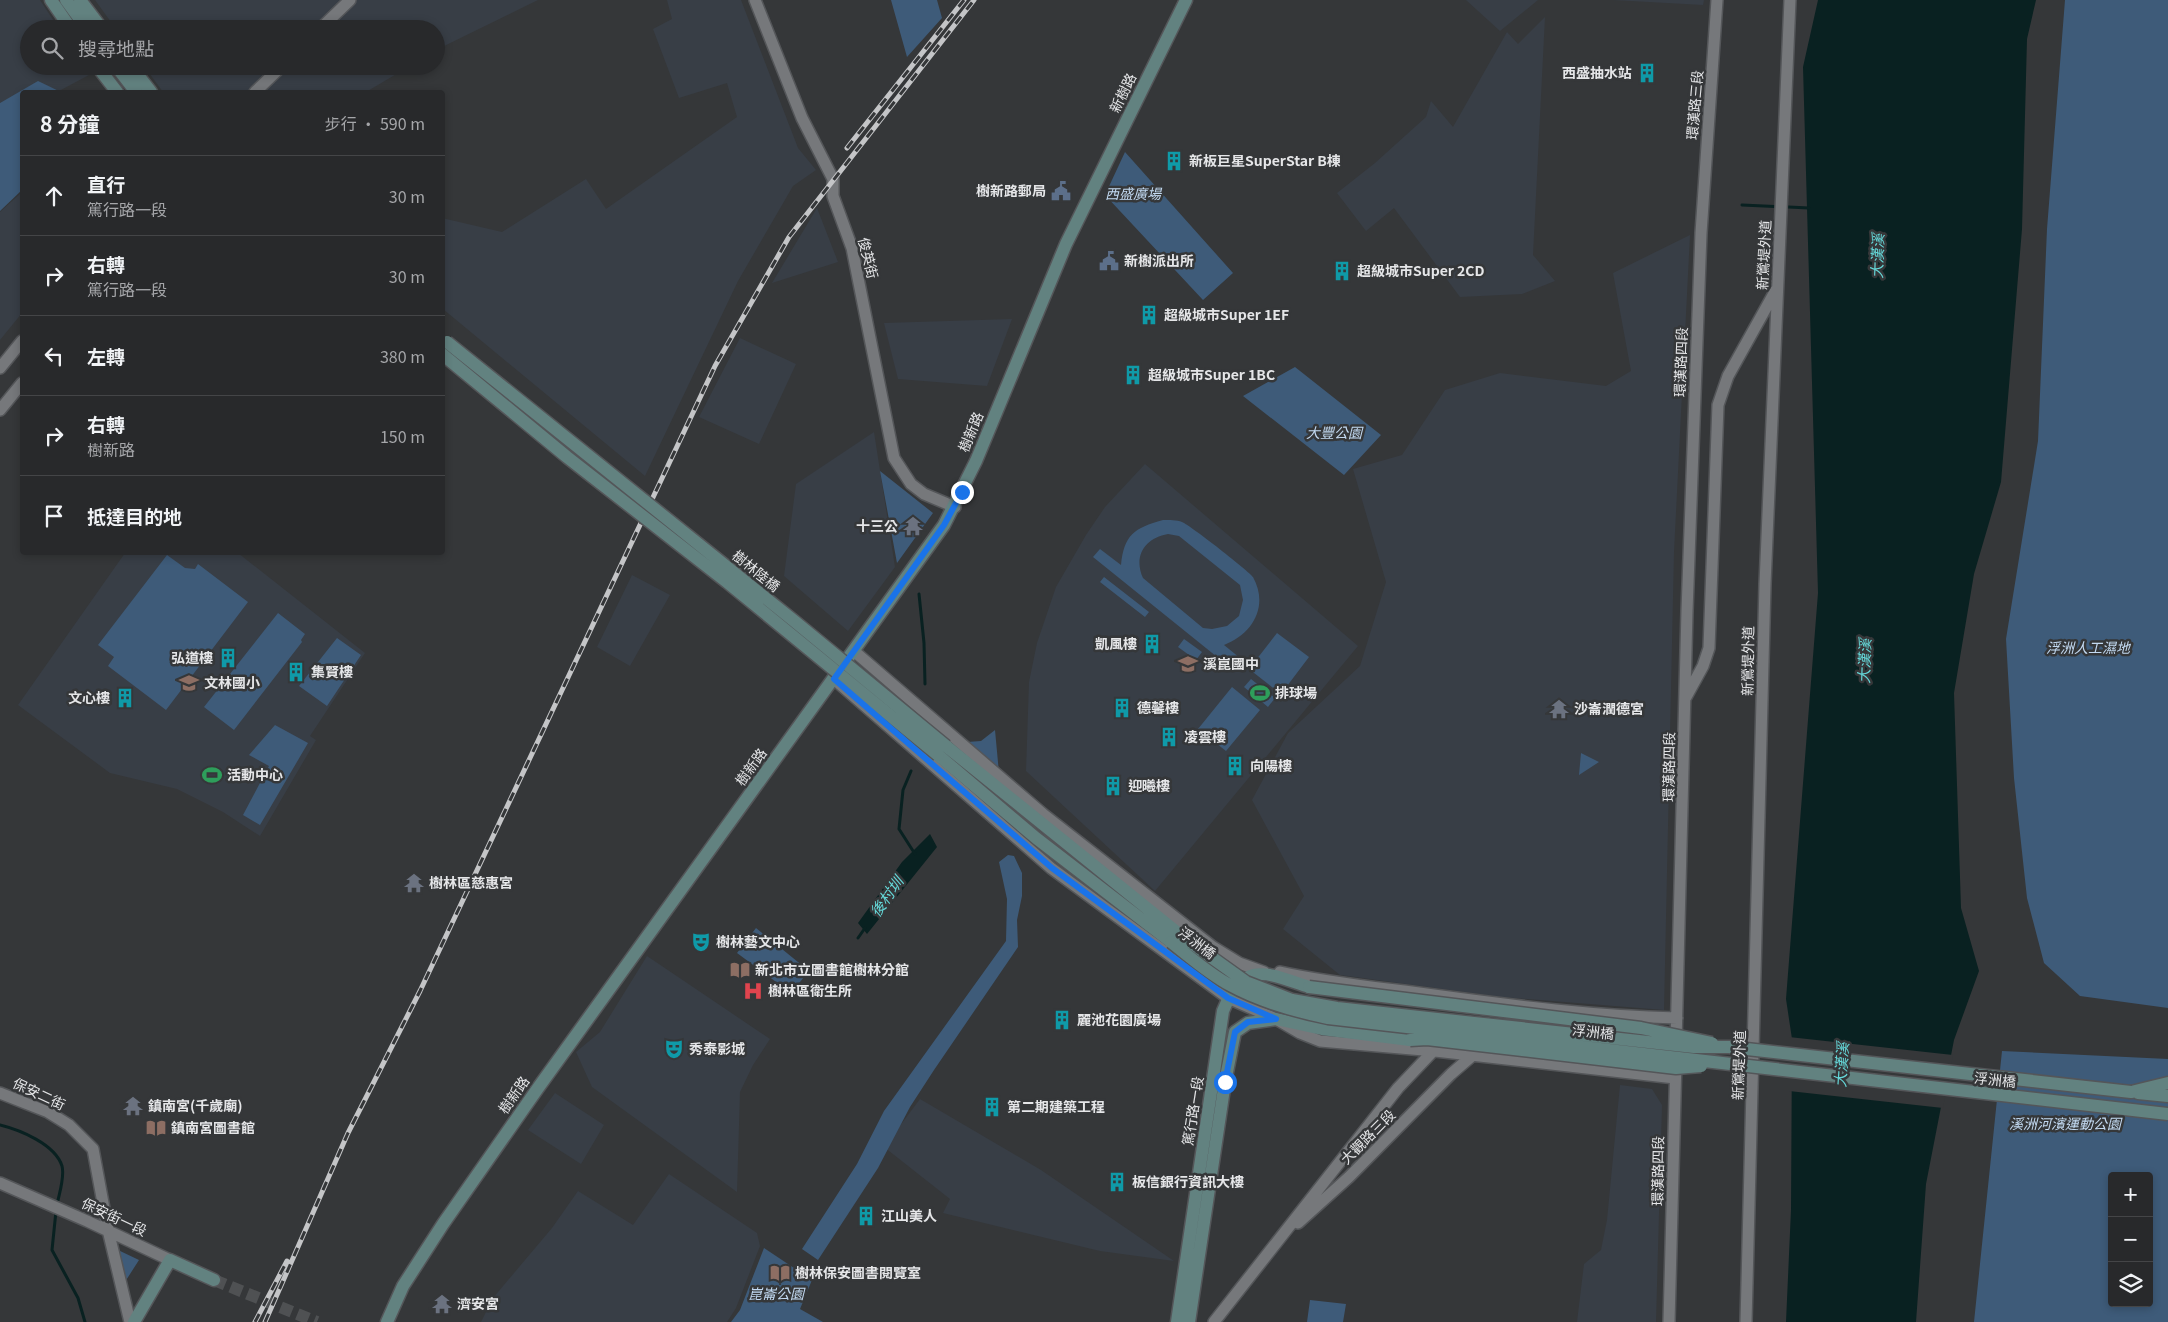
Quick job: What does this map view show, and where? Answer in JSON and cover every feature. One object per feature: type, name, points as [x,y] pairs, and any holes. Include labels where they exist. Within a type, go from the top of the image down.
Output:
[{"type":"main road","points":[[51,0],[65,20]]},
{"type":"main road","points":[[66,0],[80,20]]},
{"type":"main road","points":[[80,0],[95,20]]},
{"type":"main road","name":"新樹路","points":[[1087,200],[1186,0]]},
{"type":"main road","points":[[104,75],[115,90]]},
{"type":"main road","points":[[123,75],[134,90]]},
{"type":"main road","points":[[138,75],[149,90]]},
{"type":"main road","name":"樹新路","points":[[387,1322],[403,1286],[448,1216],[636,950],[854,652],[944,525],[955,507],[1066,244],[1087,200]]},
{"type":"main road","name":"樹林陸橋","points":[[445,345],[786,613],[942,751],[1036,838]]},
{"type":"main road","name":"樹林陸橋","points":[[942,751],[1044,827]]},
{"type":"main road","name":"浮洲橋","points":[[1044,827],[1229,985],[1290,1010],[1328,1018],[1677,1057],[1726,1065],[2168,1114]]},
{"type":"main road","name":"浮洲橋","points":[[1036,838],[1175,938],[1246,982],[1292,1000],[1337,1008],[1545,1031],[1694,1047],[1729,1047],[2168,1096]]},
{"type":"main road","points":[[1264,972],[1309,987],[1641,1028],[1695,1038],[1729,1047]]},
{"type":"main road","name":"篤行路一段","points":[[1177,1322],[1221,1018],[1228,998],[1240,982],[1252,975],[1264,972]]},
{"type":"main road","name":"篤行路一段","points":[[1189,1322],[1225,1082],[1235,1032],[1248,1022],[1276,1019],[1300,1025],[1410,1040],[1427,1039],[1676,1068],[1726,1065]]},
{"type":"main road","name":"浮洲橋","points":[[2130,1092],[2168,1083]]},
{"type":"main road","points":[[132,1322],[170,1260]]},
{"type":"main road","name":"保安街一段","points":[[170,1260],[214,1280]]},
{"type":"street","points":[[329,20],[350,0]]},
{"type":"street","name":"俊英街","points":[[755,0],[796,104],[833,178],[833,196],[852,248],[894,458],[911,484],[924,494],[955,507]]},
{"type":"street","name":"環漢路三段","points":[[1702,212],[1717,0]]},
{"type":"street","name":"新鶯堤外道","points":[[1746,1322],[1765,584],[1790,0]]},
{"type":"street","points":[[256,90],[272,75]]},
{"type":"street","name":"環漢路四段","points":[[1669,1322],[1685,699],[1702,212]]},
{"type":"street","points":[[1685,699],[1709,648],[1718,405],[1728,376],[1777,288]]},
{"type":"street","points":[[0,368],[20,343]]},
{"type":"street","points":[[0,410],[20,385]]},
{"type":"street","points":[[854,652],[1043,814],[1213,947]]},
{"type":"street","points":[[834,679],[1052,868],[1228,998],[1276,1019],[1300,1033],[1320,1041],[1435,1051],[1675,1078]]},
{"type":"street","points":[[1044,827],[1120,884],[1213,947],[1239,963],[1264,972]]},
{"type":"street","points":[[1036,838],[1072,883]]},
{"type":"street","points":[[1239,963],[1311,979],[1465,999],[1593,1012],[1677,1018]]},
{"type":"street","name":"大觀路三段","points":[[1214,1322],[1398,1088],[1435,1051],[1446,1036],[1465,999]]},
{"type":"street","points":[[1591,1068],[1602,1060],[1603,1015],[1593,1012]]},
{"type":"street","name":"大觀路三段","points":[[1282,1237],[1367,1159],[1451,1074],[1473,1055]]},
{"type":"street","name":"保安二街","points":[[0,1093],[48,1112],[70,1126],[93,1149],[108,1230],[132,1322]]},
{"type":"street","points":[[1350,1149],[1353,1158],[1367,1159]]},
{"type":"street","name":"保安街一段","points":[[0,1183],[108,1230],[170,1260]]},
{"type":"shaded area","points":[[0,0],[40,0],[53,20],[20,20],[20,75],[89,75],[61,90],[38,82],[20,90],[20,92],[0,103]]},
{"type":"shaded area","points":[[95,0],[538,0],[445,46],[445,20],[109,20]]},
{"type":"shaded area","points":[[667,0],[741,0],[798,148],[816,170],[793,186],[738,281],[645,476],[445,311],[445,219],[502,232],[586,179],[606,209],[737,117],[727,83],[679,98],[653,29],[672,19]]},
{"type":"shaded area","points":[[1466,0],[1538,0],[1500,31]]},
{"type":"shaded area","points":[[1613,0],[1704,0],[1703,5]]},
{"type":"shaded area","points":[[1545,17],[1533,255],[1555,281],[1522,294],[1460,297],[1394,208],[1366,231],[1337,193],[1375,163],[1426,117],[1431,101],[1453,127],[1507,32],[1518,44]]},
{"type":"shaded area","points":[[151,75],[395,75],[369,90],[162,90]]},
{"type":"shaded area","points":[[20,194],[20,315],[0,340],[0,212]]},
{"type":"shaded area","points":[[817,208],[838,262],[772,283]]},
{"type":"shaded area","points":[[1690,235],[1674,552],[1664,1010],[1501,997],[1340,975],[1283,929],[1304,896],[1252,800],[1288,733],[1360,666],[1386,582],[1353,469],[1402,455],[1445,390],[1500,373],[1606,386],[1631,371],[1613,273]]},
{"type":"shaded area","points":[[1012,319],[987,386],[898,379],[884,323]]},
{"type":"shaded area","points":[[740,338],[796,364],[759,444],[699,417]]},
{"type":"shaded area","points":[[874,432],[895,567],[848,631],[784,576],[796,484]]},
{"type":"shaded area","name":"溪崑國中","points":[[1145,464],[1358,646],[1155,891],[1026,771],[1029,682],[1037,643],[1056,587],[1086,535],[1105,507]]},
{"type":"shaded area","name":"文林國小","points":[[124,555],[241,555],[365,653],[310,736],[316,740],[260,836],[223,812],[177,789],[110,773],[18,705]]},
{"type":"shaded area","points":[[632,575],[670,595],[630,666],[597,647]]},
{"type":"shaded area","points":[[647,956],[770,1039],[753,1065],[740,1092],[737,1192],[592,1087],[576,1052],[600,1032]]},
{"type":"shaded area","points":[[1620,1085],[1652,1089],[1662,1105],[1656,1322],[1577,1322],[1584,1264],[1601,1250],[1607,1220]]},
{"type":"shaded area","points":[[555,1093],[604,1125],[581,1164],[528,1130]]},
{"type":"shaded area","points":[[920,1099],[1041,1170],[1174,1261],[1100,1251],[943,1213],[950,1199],[884,1147]]},
{"type":"shaded area","points":[[669,1174],[757,1233],[760,1246],[736,1308],[727,1322],[481,1322],[493,1298],[552,1228],[578,1191],[633,1225]]},
{"type":"green space","points":[[891,0],[937,0],[942,18],[907,57]]},
{"type":"green space","name":"浮洲人工濕地","points":[[2065,0],[2168,0],[2168,1008],[2080,996],[2044,963],[2027,898],[2014,778],[2006,639],[2038,441],[2047,229]]},
{"type":"green space","points":[[38,81],[57,90],[22,90]]},
{"type":"green space","points":[[20,91],[20,192],[0,211],[0,103]]},
{"type":"green space","name":"西盛廣場","points":[[1125,152],[1233,273],[1203,300],[1105,195]]},
{"type":"green space","name":"大豐公園","points":[[1295,367],[1381,435],[1344,475],[1243,396]]},
{"type":"green space","points":[[880,471],[933,513],[897,563]]},
{"type":"green space","points":[[1163,520],[1182,522],[1253,577],[1258,588],[1259,598],[1259,608],[1255,618],[1243,634],[1224,645],[1240,658],[1232,669],[1093,557],[1100,549],[1121,565],[1125,546],[1132,534],[1145,526]],"holes":[[[1168,534],[1179,536],[1240,585],[1243,600],[1239,616],[1227,626],[1212,629],[1203,628],[1143,578],[1139,562],[1140,555],[1147,544],[1160,536]]]},
{"type":"green space","points":[[167,555],[185,568],[195,569],[198,564],[248,602],[166,710],[108,666],[114,657],[98,645]]},
{"type":"green space","points":[[1104,577],[1149,612],[1145,617],[1100,582]]},
{"type":"green space","points":[[278,613],[305,634],[301,640],[302,642],[234,730],[204,707]]},
{"type":"green space","points":[[1277,633],[1309,657],[1281,694],[1249,669]]},
{"type":"green space","points":[[337,638],[361,655],[327,706],[299,686]]},
{"type":"green space","points":[[1184,639],[1202,652],[1196,660],[1178,647]]},
{"type":"green space","name":"排球場","points":[[1251,679],[1275,698],[1268,707],[1244,687]]},
{"type":"green space","points":[[1232,687],[1260,710],[1226,751],[1198,729]]},
{"type":"green space","points":[[275,725],[308,743],[260,825],[243,815],[269,766],[249,755]]},
{"type":"green space","points":[[995,730],[999,773],[967,742],[981,741]]},
{"type":"green space","points":[[1581,753],[1599,762],[1579,775]]},
{"type":"green space","points":[[1008,855],[1014,856],[1022,873],[1022,896],[1017,920],[1018,947],[910,1107],[878,1168],[818,1260],[802,1249],[857,1164],[884,1111],[1006,941],[1007,899],[999,862]]},
{"type":"green space","points":[[756,928],[809,971],[791,993],[737,953]]},
{"type":"green space","name":"溪洲河濱運動公園","points":[[2002,1051],[2168,1059],[2168,1322],[1974,1322]]},
{"type":"green space","name":"崑崙公園","points":[[764,1248],[812,1280],[800,1309],[823,1322],[731,1322],[740,1310]]},
{"type":"green space","points":[[118,1250],[139,1260],[123,1285]]},
{"type":"green space","points":[[1310,1300],[1346,1304],[1343,1322],[1307,1322]]},
{"type":"water","name":"大漢溪","points":[[1818,0],[2036,0],[2027,39],[2022,229],[2001,482],[1974,574],[1954,693],[1961,908],[1979,971],[1954,1040],[1926,1184],[1916,1322],[1786,1322],[1791,1210],[1792,1039],[1786,999],[1818,593],[1803,67]]},
{"type":"water","points":[[930,834],[937,847],[867,934],[858,923],[902,862]]},
{"type":"pier","points":[[1789,1037],[1953,1055],[1943,1108],[1789,1091]]},
{"type":"waterway","points":[[1742,205],[1809,208]]},
{"type":"waterway","points":[[919,594],[924,643],[925,684]]},
{"type":"waterway","points":[[911,771],[903,790],[899,829],[915,854]]},
{"type":"waterway","name":"後村圳","points":[[858,938],[865,928]]},
{"type":"waterway","points":[[0,1125],[17,1130],[36,1139],[58,1158],[62,1166],[63,1175],[57,1205]]},
{"type":"waterway","points":[[56,1211],[52,1250],[78,1298],[85,1322]]},
{"type":"tunnel","points":[[214,1280],[317,1322]]},
{"type":"railway","points":[[847,148],[964,0]]},
{"type":"railway","points":[[265,1322],[348,1133],[420,991],[715,366],[789,237],[974,0]]},
{"type":"railway","points":[[255,1322],[287,1261]]},
{"type":"place","name":"西盛抽水站","points":[[1647,73]]},
{"type":"place","name":"新板巨星SuperStar B棟","points":[[1174,161]]},
{"type":"place","name":"樹新路郵局","points":[[1061,191]]},
{"type":"place","name":"新樹派出所","points":[[1109,261]]},
{"type":"place","name":"超級城市Super 2CD","points":[[1342,271]]},
{"type":"place","name":"超級城市Super 1EF","points":[[1149,315]]},
{"type":"place","name":"超級城市Super 1BC","points":[[1133,375]]},
{"type":"place","name":"十三公","points":[[913,526]]},
{"type":"place","name":"凱風樓","points":[[1152,644]]},
{"type":"place","name":"弘道樓","points":[[228,658]]},
{"type":"place","name":"溪崑國中","points":[[1188,664]]},
{"type":"place","name":"集賢樓","points":[[296,672]]},
{"type":"place","name":"文林國小","points":[[189,683]]},
{"type":"place","name":"排球場","points":[[1260,693]]},
{"type":"place","name":"文心樓","points":[[125,698]]},
{"type":"place","name":"德馨樓","points":[[1122,708]]},
{"type":"place","name":"沙崙潤德宮","points":[[1559,709]]},
{"type":"place","name":"凌雲樓","points":[[1169,737]]},
{"type":"place","name":"向陽樓","points":[[1235,766]]},
{"type":"place","name":"活動中心","points":[[212,775]]},
{"type":"place","name":"迎曦樓","points":[[1113,786]]},
{"type":"place","name":"樹林區慈惠宮","points":[[414,883]]},
{"type":"place","name":"樹林藝文中心","points":[[701,942]]},
{"type":"place","name":"新北市立圖書館樹林分館","points":[[740,970]]},
{"type":"place","name":"樹林區衛生所","points":[[753,991]]},
{"type":"place","name":"麗池花園廣場","points":[[1062,1020]]},
{"type":"place","name":"秀泰影城","points":[[674,1049]]},
{"type":"place","name":"鎮南宮(千歲廟)","points":[[133,1106]]},
{"type":"place","name":"第二期建築工程","points":[[992,1107]]},
{"type":"place","name":"鎮南宮圖書館","points":[[156,1128]]},
{"type":"place","name":"板信銀行資訊大樓","points":[[1117,1182]]},
{"type":"place","name":"江山美人","points":[[866,1216]]},
{"type":"place","name":"樹林保安圖書閱覽室","points":[[780,1273]]},
{"type":"place","name":"濟安宮","points":[[442,1304]]},
{"type":"route","points":[[962,492],[944,525],[834,679],[1052,868],[1228,998],[1276,1019],[1248,1022],[1240,1026],[1235,1032],[1225,1082]]}]
